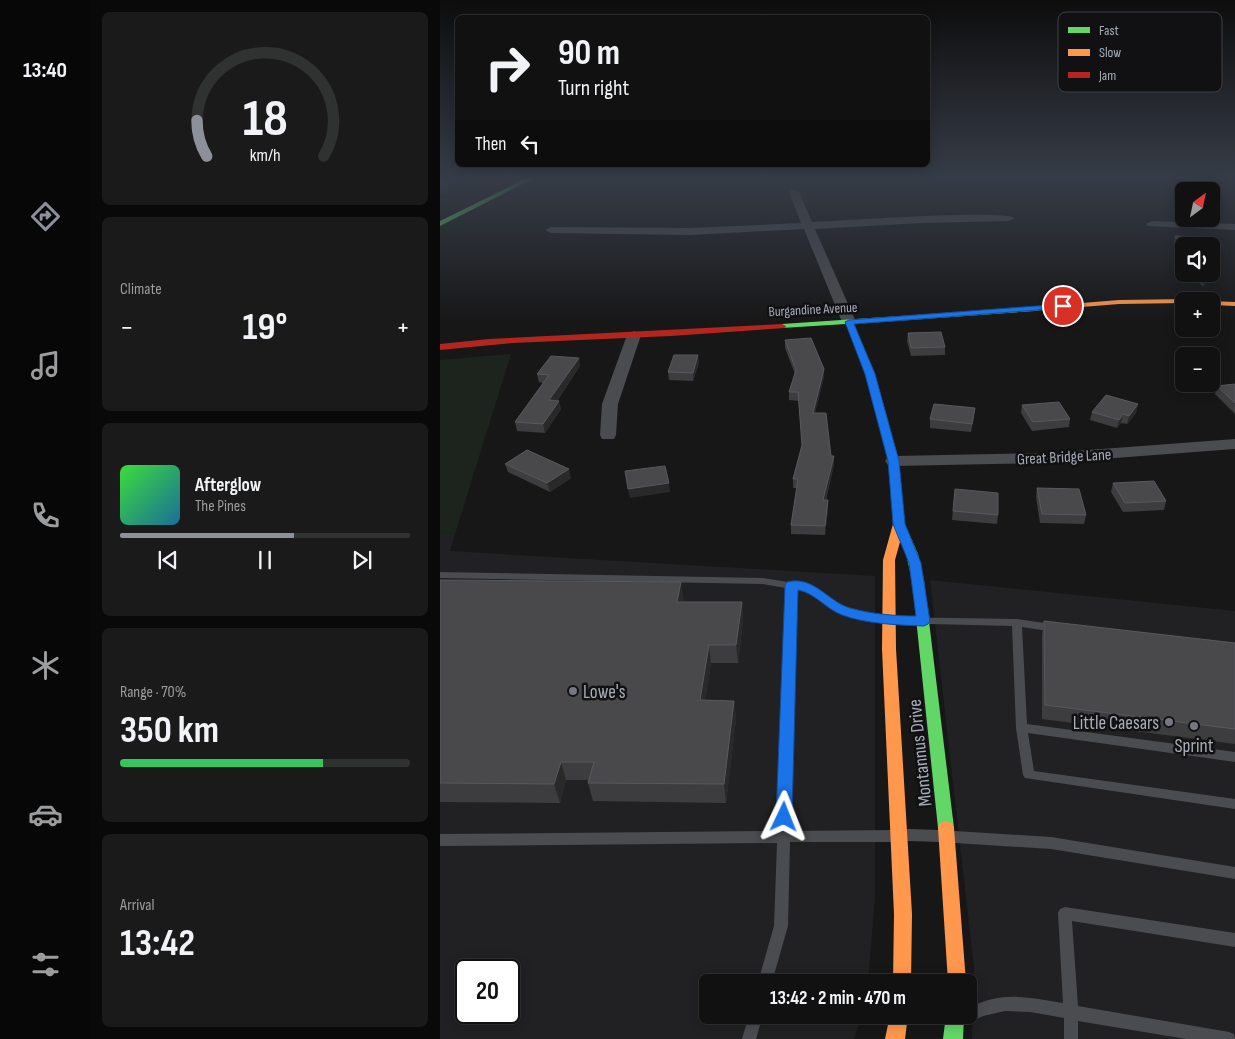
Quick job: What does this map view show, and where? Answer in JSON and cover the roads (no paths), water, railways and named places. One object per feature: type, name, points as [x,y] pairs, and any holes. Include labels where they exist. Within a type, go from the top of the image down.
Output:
[{"type":"street","points":[[550,230],[609,232],[765,229],[791,226]]},
{"type":"street","name":"Montannus Drive","points":[[808,226],[870,374],[894,461],[899,524],[915,563],[924,621],[946,836],[955,974]]},
{"type":"street","points":[[1221,226],[1235,227]]},
{"type":"street","name":"Burgandine Avenue","points":[[440,347],[519,339],[634,335],[849,322],[1119,302],[1175,301]]},
{"type":"street","points":[[1220,303],[1235,304]]},
{"type":"street","points":[[608,435],[610,404],[634,335]]},
{"type":"street","name":"Great Bridge Lane","points":[[894,461],[1048,458],[1235,444]]},
{"type":"street","name":"Montannus Drive","points":[[899,524],[888,560],[903,922],[902,974]]},
{"type":"street","points":[[895,1039],[898,1024]]},
{"type":"lane","points":[[440,575],[764,581],[810,588],[845,612],[889,620],[1017,624],[1066,629]]},
{"type":"lane","points":[[767,974],[781,926],[792,585]]},
{"type":"lane","points":[[1017,624],[1022,728],[1029,775],[1235,804]]},
{"type":"lane","points":[[1022,728],[1235,757]]},
{"type":"lane","points":[[440,840],[946,836],[1051,843],[1235,873]]},
{"type":"lane","points":[[1071,1039],[1065,913],[1235,940]]},
{"type":"lane","points":[[954,1026],[979,1010],[996,1004],[1014,1003],[1229,1039]]},
{"type":"lane","points":[[749,1039],[753,1024]]},
{"type":"place","name":"Lowe's","points":[[573,691]]},
{"type":"place","name":"Little Caesars","points":[[1169,722]]},
{"type":"place","name":"Sprint","points":[[1194,726]]}]
